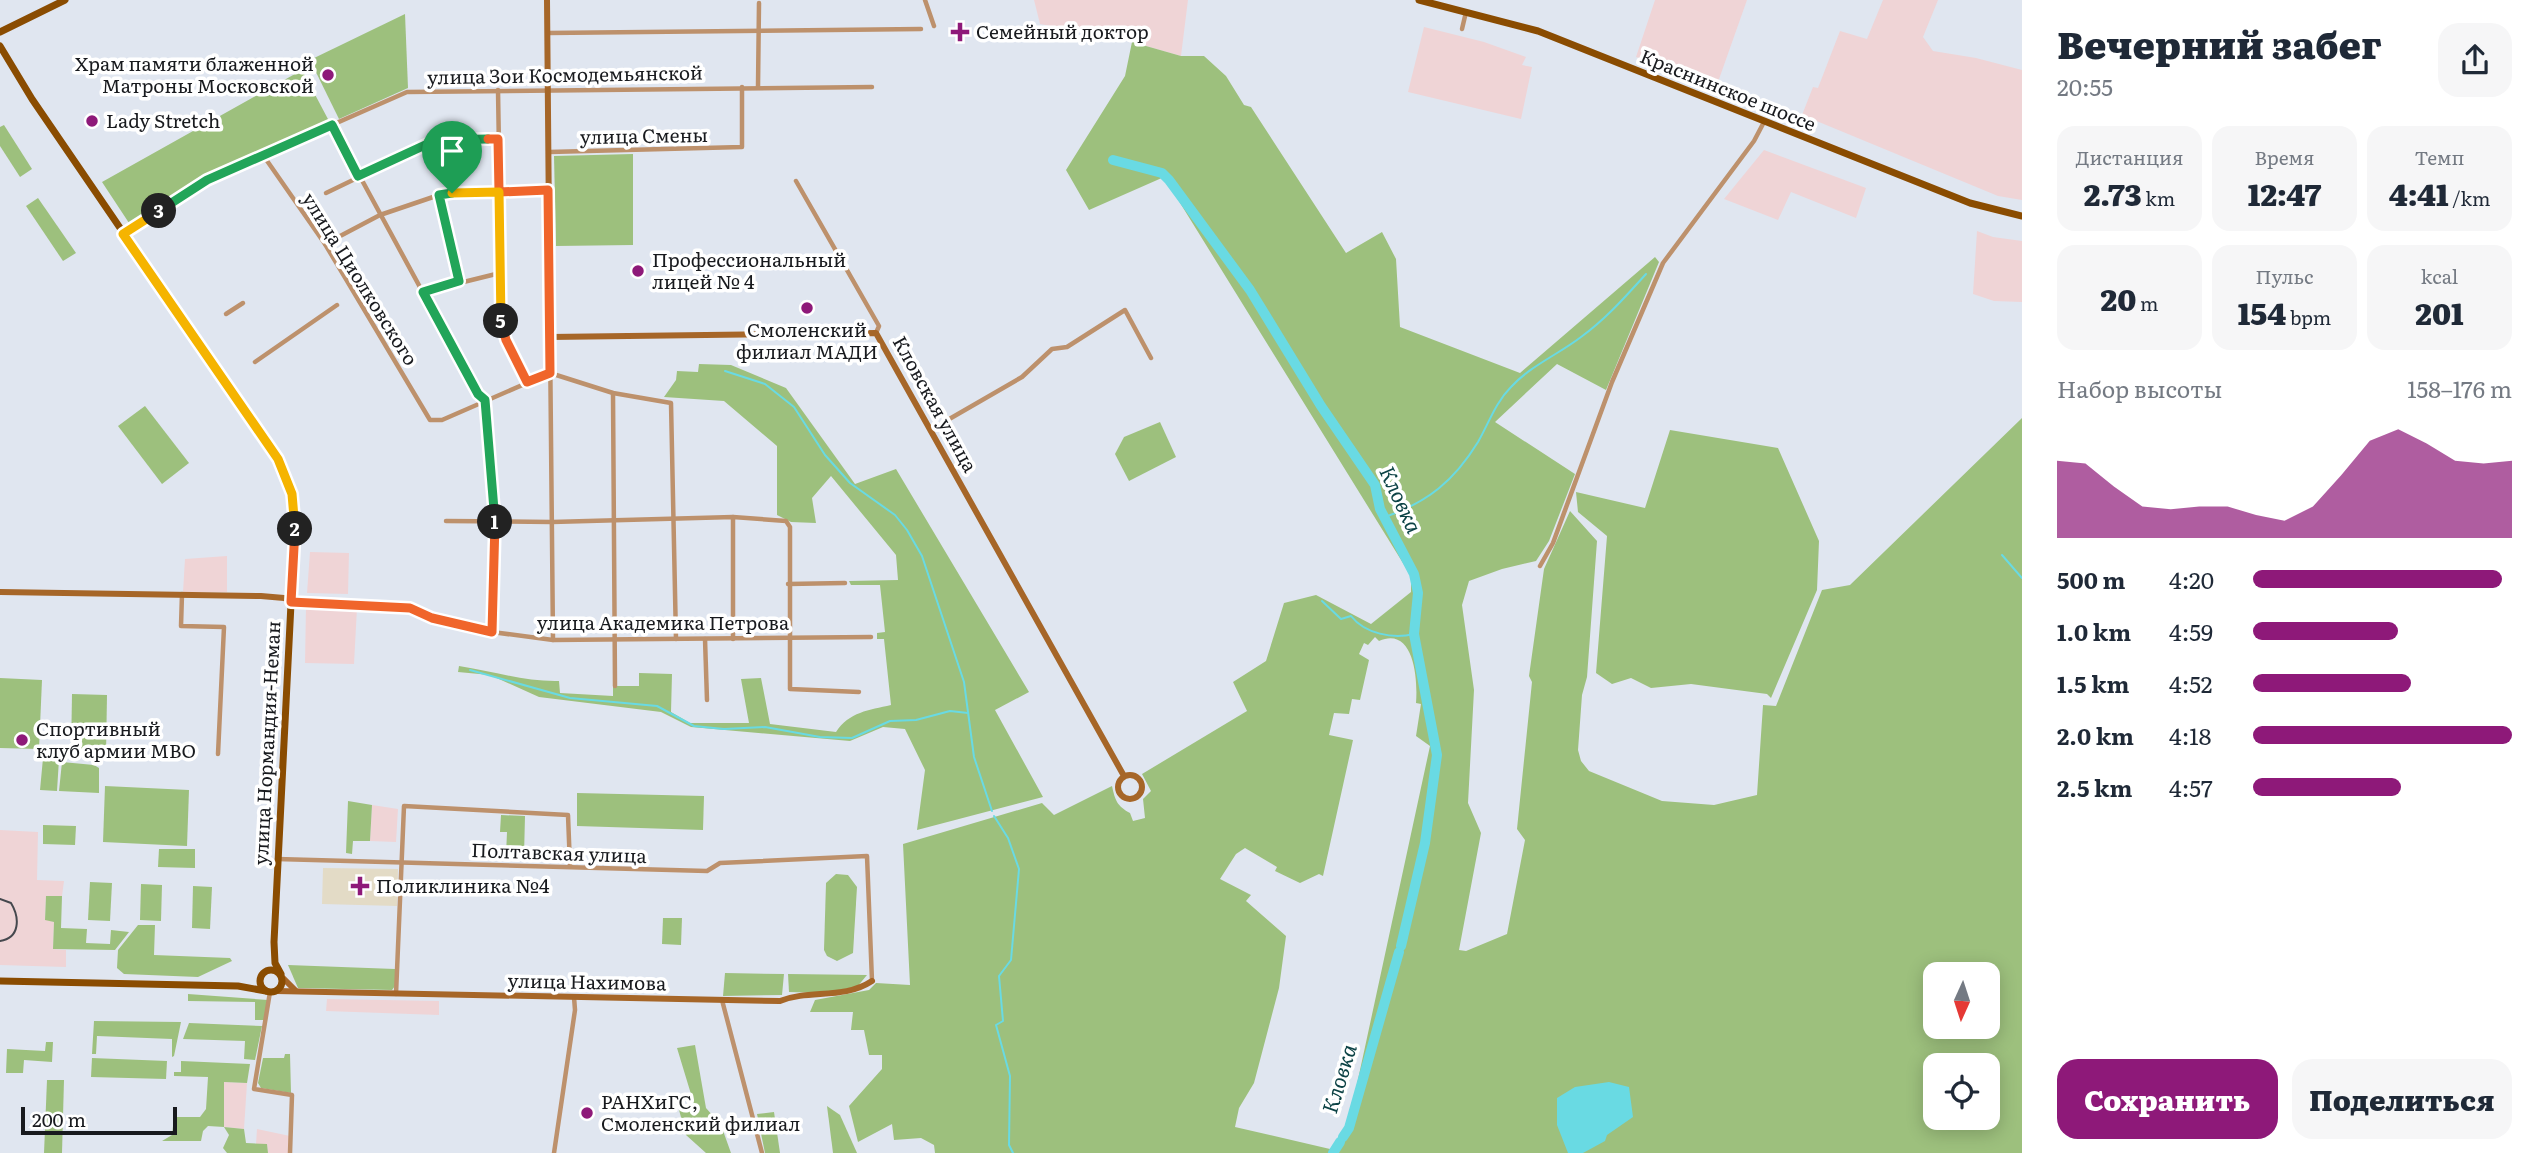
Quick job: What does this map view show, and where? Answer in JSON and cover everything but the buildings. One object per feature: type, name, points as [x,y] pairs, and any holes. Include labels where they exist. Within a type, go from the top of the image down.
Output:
[{"type":"main road","points":[[0,32],[65,0]]},
{"type":"main road","name":"Краснинское шоссе","points":[[1419,0],[1538,32],[1970,203],[2022,216]]},
{"type":"main road","name":"улица Нормандия-Неман","points":[[0,46],[123,234],[272,450],[289,482],[295,524],[276,859],[274,943]]},
{"type":"main road","points":[[271,991],[260,982],[274,943]]},
{"type":"main road","points":[[0,981],[238,986],[271,991],[281,987],[282,976],[275,963],[274,943]]},
{"type":"main road","points":[[238,986],[254,983],[262,974],[274,969],[282,976]]},
{"type":"street","points":[[547,0],[553,640]]},
{"type":"street","points":[[925,0],[934,26]]},
{"type":"street","points":[[758,87],[760,4]]},
{"type":"street","points":[[1462,29],[1466,11]]},
{"type":"street","points":[[547,33],[921,29]]},
{"type":"street","name":"улица Зои Космодемьянской","points":[[123,234],[207,180],[407,92],[872,87]]},
{"type":"street","name":"улица Смены","points":[[548,152],[741,148],[742,88]]},
{"type":"street","points":[[498,90],[502,329],[527,382]]},
{"type":"street","points":[[1540,566],[1553,543],[1612,382],[1662,263],[1754,141],[1765,121]]},
{"type":"street","points":[[332,125],[478,394],[485,400],[495,521],[492,632]]},
{"type":"street","points":[[326,193],[436,140],[498,139]]},
{"type":"street","name":"улица Циолковского","points":[[262,155],[325,244],[430,420],[442,420],[485,400]]},
{"type":"street","points":[[796,181],[879,326],[876,333]]},
{"type":"street","points":[[325,244],[380,215],[439,195],[548,190]]},
{"type":"street","points":[[439,195],[459,281]]},
{"type":"street","points":[[423,292],[500,272]]},
{"type":"street","points":[[226,314],[243,303]]},
{"type":"street","points":[[255,362],[337,305]]},
{"type":"street","points":[[932,429],[1022,377],[1052,349],[1067,347],[1125,310],[1151,358]]},
{"type":"street","name":"Кловская улица","points":[[550,337],[876,333],[1124,776]]},
{"type":"street","points":[[485,400],[550,373],[612,393],[671,403],[676,639]]},
{"type":"street","points":[[612,393],[615,686]]},
{"type":"street","points":[[446,521],[552,522],[733,517],[786,521],[790,527],[790,689],[859,692]]},
{"type":"street","points":[[733,517],[733,639]]},
{"type":"street","points":[[788,584],[845,583]]},
{"type":"street","name":"улица Академика Петрова","points":[[0,592],[276,597],[291,602],[410,608],[432,618],[492,632],[553,640],[871,637]]},
{"type":"street","points":[[182,594],[181,626],[224,627],[218,754]]},
{"type":"street","points":[[705,639],[707,701]]},
{"type":"street","points":[[1134,775],[1141,782],[1142,791],[1136,798],[1126,799],[1119,793],[1118,783],[1124,776],[1134,775]]},
{"type":"street","points":[[396,993],[404,806],[568,815],[570,866]]},
{"type":"street","name":"Полтавская улица","points":[[276,859],[707,871],[720,863],[867,856],[872,981]]},
{"type":"street","points":[[282,976],[296,991]]},
{"type":"street","name":"улица Нахимова","points":[[271,991],[780,1001],[794,995],[821,996],[858,990],[872,981]]},
{"type":"street","points":[[271,991],[254,1089],[292,1095],[290,1153]]},
{"type":"street","points":[[554,1153],[575,1010],[574,997]]},
{"type":"street","points":[[722,1000],[762,1153]]},
{"type":"shaded area","points":[[1034,0],[1188,0],[1181,56],[1132,42],[1040,24]]},
{"type":"shaded area","points":[[1655,0],[1747,0],[1718,82],[1636,57]]},
{"type":"shaded area","points":[[1883,0],[1938,0],[1923,37],[1933,51],[1976,58],[2022,70],[2022,200],[1998,196],[1802,115],[1813,87],[1818,88],[1840,31],[1867,39]]},
{"type":"shaded area","points":[[1424,27],[1484,42],[1526,57],[1522,65],[1532,67],[1521,119],[1408,92]]},
{"type":"shaded area","points":[[1764,150],[1866,188],[1856,218],[1791,192],[1778,220],[1724,199]]},
{"type":"shaded area","points":[[1977,231],[1993,237],[2022,241],[2022,302],[1994,301],[1973,294]]},
{"type":"shaded area","points":[[310,552],[349,553],[348,594],[307,593]]},
{"type":"shaded area","points":[[227,556],[227,592],[183,592],[185,559]]},
{"type":"shaded area","points":[[306,606],[357,608],[354,664],[305,663]]},
{"type":"shaded area","points":[[372,805],[398,809],[396,842],[370,841]]},
{"type":"shaded area","points":[[0,830],[38,832],[37,880],[64,881],[62,896],[46,896],[45,919],[54,922],[53,949],[66,950],[66,967],[0,965]]},
{"type":"shaded area","points":[[323,868],[398,869],[397,906],[322,904]]},
{"type":"shaded area","points":[[327,999],[439,1001],[439,1015],[326,1011]]},
{"type":"shaded area","points":[[224,1082],[247,1083],[244,1129],[224,1127]]},
{"type":"shaded area","points":[[257,1129],[290,1136],[290,1153],[268,1153],[267,1144],[256,1144]]},
{"type":"green space","points":[[405,14],[408,88],[339,119],[310,60]]},
{"type":"green space","points":[[1132,42],[1181,56],[1204,56],[1226,76],[1244,105],[1251,107],[1346,253],[1382,232],[1396,259],[1400,327],[1520,373],[1655,257],[1659,262],[1606,390],[1557,364],[1495,422],[1575,474],[1549,541],[1536,561],[1469,581],[1462,605],[1474,690],[1468,803],[1481,833],[1459,950],[1466,951],[1507,934],[1525,840],[1517,829],[1532,682],[1529,676],[1544,569],[1570,511],[1597,541],[1587,677],[1582,695],[1578,750],[1581,761],[1589,771],[1662,801],[1714,805],[1757,795],[1763,705],[1776,706],[1822,590],[1850,585],[2022,418],[2022,1153],[935,1153],[934,1145],[921,1138],[894,1140],[892,1124],[858,1142],[849,1106],[882,1069],[882,1055],[869,1055],[864,1030],[851,1030],[853,1012],[810,1012],[815,1000],[869,990],[876,983],[910,985],[903,844],[1042,803],[1054,815],[1112,786],[1117,802],[1130,813],[1133,821],[1145,818],[1143,799],[1151,791],[1142,774],[1247,711],[1233,682],[1266,661],[1284,603],[1316,595],[1371,624],[1411,592],[1411,576],[1164,177],[1089,210],[1066,170],[1125,76]],"holes":[[[1375,637],[1379,641],[1391,638],[1400,641],[1407,648],[1416,681],[1416,703],[1421,704],[1416,736],[1430,746],[1346,1135],[1330,1149],[1235,1127],[1239,1108],[1254,1083],[1279,988],[1286,936],[1246,901],[1251,895],[1220,879],[1236,854],[1245,848],[1277,867],[1275,871],[1300,883],[1319,874],[1323,876],[1353,740],[1329,735],[1334,713],[1349,714],[1352,699],[1360,700],[1369,660],[1359,654],[1364,643],[1368,645]]]},
{"type":"green space","points":[[302,70],[329,121],[204,176],[129,223],[102,182]]},
{"type":"green space","points":[[4,125],[32,169],[20,177],[0,146],[0,127]]},
{"type":"green space","points":[[633,154],[633,245],[556,246],[554,156]]},
{"type":"green space","points":[[38,198],[76,253],[63,261],[26,206]]},
{"type":"green space","points":[[699,364],[731,365],[786,388],[855,484],[896,469],[1029,692],[995,710],[1043,797],[917,830],[925,770],[905,729],[883,727],[850,741],[691,727],[661,712],[539,697],[490,675],[458,672],[459,666],[522,678],[559,681],[560,693],[613,696],[613,686],[639,686],[639,673],[672,674],[671,712],[690,723],[749,723],[741,679],[761,678],[770,724],[836,732],[853,716],[891,705],[884,639],[877,639],[877,633],[885,632],[880,585],[851,585],[849,581],[898,580],[896,555],[831,476],[812,498],[816,523],[791,522],[777,515],[777,446],[724,401],[664,397],[676,380],[677,371],[698,372]]},
{"type":"green space","points":[[145,406],[189,463],[162,484],[118,426]]},
{"type":"green space","points":[[1160,422],[1176,457],[1129,481],[1115,454],[1124,437]]},
{"type":"green space","points":[[1670,430],[1778,448],[1819,541],[1817,590],[1771,698],[1767,694],[1691,684],[1651,688],[1631,678],[1612,684],[1596,673],[1607,536],[1578,512],[1576,492],[1645,508]]},
{"type":"green space","points":[[0,678],[42,680],[39,749],[0,748]]},
{"type":"green space","points":[[72,694],[107,695],[106,755],[71,754]]},
{"type":"green space","points":[[43,758],[59,759],[57,791],[40,790]]},
{"type":"green space","points":[[62,762],[94,765],[99,768],[99,793],[59,791]]},
{"type":"green space","points":[[105,786],[189,790],[187,846],[103,842]]},
{"type":"green space","points":[[577,793],[704,796],[703,830],[577,826]]},
{"type":"green space","points":[[348,801],[372,805],[370,841],[353,841],[352,854],[346,853]]},
{"type":"green space","points":[[501,815],[525,816],[524,856],[506,855],[507,832],[500,832]]},
{"type":"green space","points":[[43,825],[76,826],[75,845],[43,844]]},
{"type":"green space","points":[[159,849],[195,849],[195,868],[158,867]]},
{"type":"green space","points":[[836,874],[848,875],[857,887],[853,953],[837,961],[827,956],[824,950],[826,883]]},
{"type":"green space","points":[[90,882],[112,883],[110,921],[88,920]]},
{"type":"green space","points":[[141,884],[162,885],[161,921],[140,920]]},
{"type":"green space","points":[[193,886],[212,887],[210,929],[192,928]]},
{"type":"green space","points":[[46,896],[62,896],[61,928],[87,929],[86,943],[110,944],[111,930],[129,932],[115,950],[53,949],[54,922],[45,920]]},
{"type":"green space","points":[[663,918],[682,918],[681,945],[662,944]]},
{"type":"green space","points":[[138,925],[155,925],[154,955],[230,958],[232,961],[198,977],[124,974],[117,968],[118,950]]},
{"type":"green space","points":[[288,965],[395,969],[395,986],[392,990],[298,988]]},
{"type":"green space","points":[[725,973],[784,974],[782,995],[723,996]]},
{"type":"green space","points":[[788,974],[867,975],[857,987],[821,993],[789,992]]},
{"type":"green space","points":[[188,994],[268,1000],[265,1020],[255,1020],[255,1002],[188,1001]]},
{"type":"green space","points":[[94,1021],[181,1022],[174,1056],[172,1057],[172,1039],[97,1036],[96,1054],[92,1054]]},
{"type":"green space","points":[[189,1023],[262,1026],[255,1060],[244,1059],[245,1041],[183,1039]]},
{"type":"green space","points":[[46,1042],[53,1042],[52,1062],[24,1060],[23,1073],[6,1073],[7,1049],[45,1051]]},
{"type":"green space","points":[[695,1045],[706,1108],[721,1125],[731,1153],[706,1153],[686,1135],[679,1110],[694,1104],[677,1048]]},
{"type":"green space","points":[[285,1054],[290,1054],[291,1093],[261,1088],[258,1083],[263,1058],[284,1058]]},
{"type":"green space","points":[[92,1058],[167,1061],[166,1079],[91,1077]]},
{"type":"green space","points":[[181,1061],[250,1064],[247,1083],[224,1082],[224,1127],[208,1126],[203,1131],[201,1141],[162,1141],[172,1135],[174,1117],[200,1117],[206,1109],[208,1077],[174,1076],[174,1072],[181,1072]]},
{"type":"green space","points":[[47,1080],[64,1080],[62,1153],[44,1153]]},
{"type":"green space","points":[[827,1106],[840,1115],[857,1153],[833,1153]]},
{"type":"green space","points":[[774,1112],[780,1153],[765,1153],[757,1114]]},
{"type":"green space","points":[[224,1127],[244,1129],[246,1143],[267,1144],[268,1153],[227,1153],[223,1148],[229,1135]]},
{"type":"water","points":[[1609,1082],[1629,1087],[1633,1117],[1607,1135],[1605,1141],[1583,1153],[1568,1153],[1557,1125],[1557,1098],[1575,1087]]},
{"type":"waterway","name":"Кловка","points":[[1113,160],[1162,173],[1250,290],[1321,406],[1375,485],[1380,509],[1414,574],[1418,593],[1414,634],[1437,755],[1425,843],[1401,946]]},
{"type":"waterway","points":[[1385,517],[1427,497],[1449,479],[1469,456],[1505,393],[1527,373],[1590,330],[1646,274]]},
{"type":"waterway","points":[[725,371],[765,384],[794,407],[825,455],[850,483],[895,515],[907,530],[922,556],[964,682],[974,757],[992,811]]},
{"type":"waterway","points":[[2002,555],[2022,578]]},
{"type":"waterway","points":[[1322,601],[1341,619],[1351,616],[1364,627],[1380,634],[1414,634]]},
{"type":"waterway","points":[[470,670],[570,698],[657,706],[694,726],[724,729],[765,727],[820,737],[852,738],[890,721],[916,720],[950,711],[968,713]]},
{"type":"waterway","points":[[994,816],[1008,838],[1019,869],[1011,960],[999,976],[1003,1021],[996,1025],[1010,1076],[1009,1145],[1013,1153]]},
{"type":"waterway","name":"Кловка","points":[[1343,1137],[1349,1128],[1399,952]]},
{"type":"waterway","name":"Кловка","points":[[1333,1153],[1340,1142]]},
{"type":"tram line","points":[[0,899],[11,903],[17,921],[15,932],[0,941]]},
{"type":"place","name":"Семейный доктор","points":[[960,32]]},
{"type":"place","name":"Храм памяти блаженной Матроны Московской","points":[[328,75]]},
{"type":"place","name":"Lady Stretch","points":[[92,121]]},
{"type":"place","name":"Профессиональный лицей № 4","points":[[638,271]]},
{"type":"place","name":"Смоленский филиал МАДИ","points":[[807,308]]},
{"type":"place","name":"Спортивный клуб армии МВО","points":[[22,740]]},
{"type":"place","name":"Поликлиника №4","points":[[360,886]]},
{"type":"place","name":"РАНХиГС, Смоленский филиал","points":[[587,1113]]},
{"type":"route","points":[[452,193],[439,195],[459,281],[423,292],[478,394],[485,400],[495,521],[492,632],[432,618],[410,608],[305,605],[291,602],[295,524],[289,482],[278,459],[123,234],[207,180],[332,125],[358,176],[436,140],[498,139],[499,192],[548,190],[550,373],[527,382],[502,329],[499,192],[452,193]]}]
